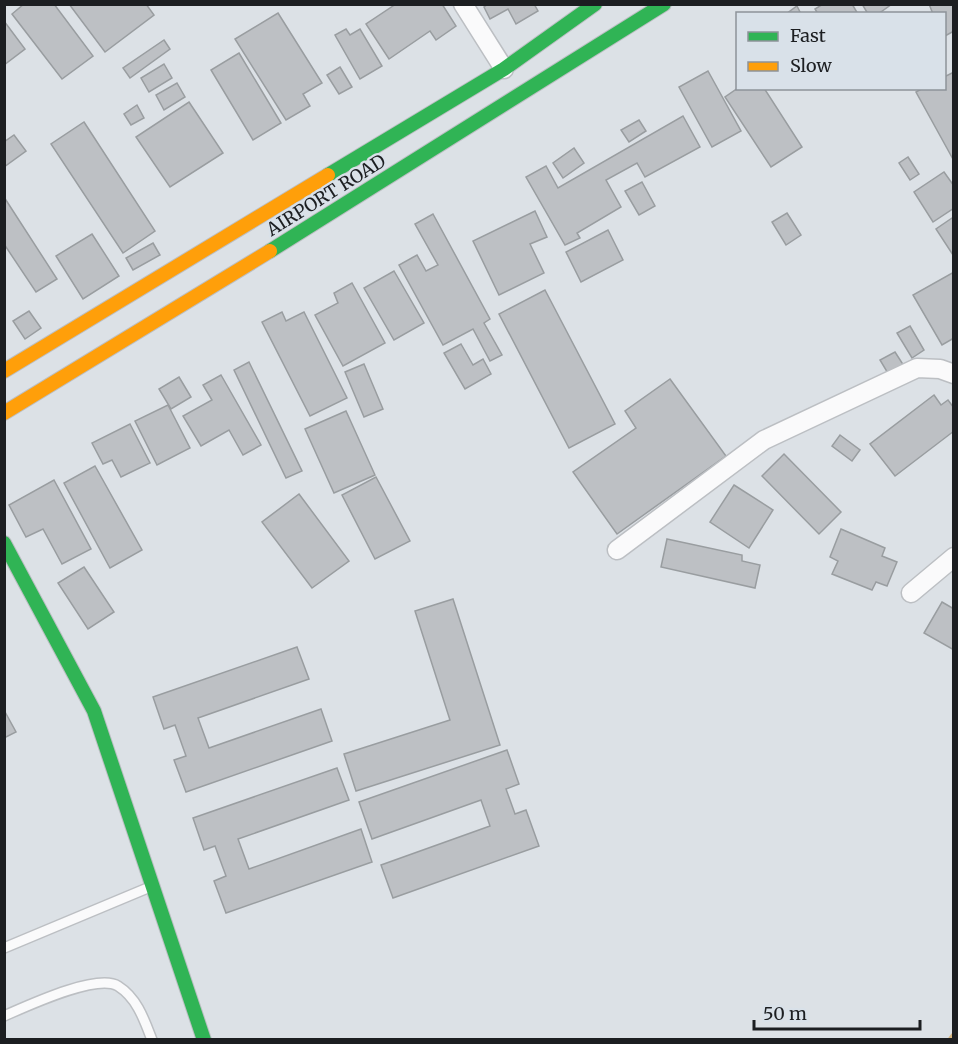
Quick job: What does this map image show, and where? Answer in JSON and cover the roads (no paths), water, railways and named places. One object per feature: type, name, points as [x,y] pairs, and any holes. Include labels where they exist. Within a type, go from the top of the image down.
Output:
[{"type":"main road","name":"AIRPORT ROAD","points":[[4,371],[504,69],[595,4]]},
{"type":"main road","name":"AIRPORT ROAD","points":[[4,412],[245,267],[664,4]]},
{"type":"main road","points":[[4,543],[94,711],[204,1040]]},
{"type":"street","points":[[463,4],[504,69]]},
{"type":"street","points":[[617,550],[764,440],[916,368],[940,369],[954,374]]},
{"type":"street","points":[[910,592],[954,557]]},
{"type":"lane","points":[[4,948],[152,886]]},
{"type":"lane","points":[[4,1016],[94,982],[116,985],[132,999],[142,1015],[152,1040]]},
{"type":"waterway","points":[[951,1040],[954,1036]]}]
